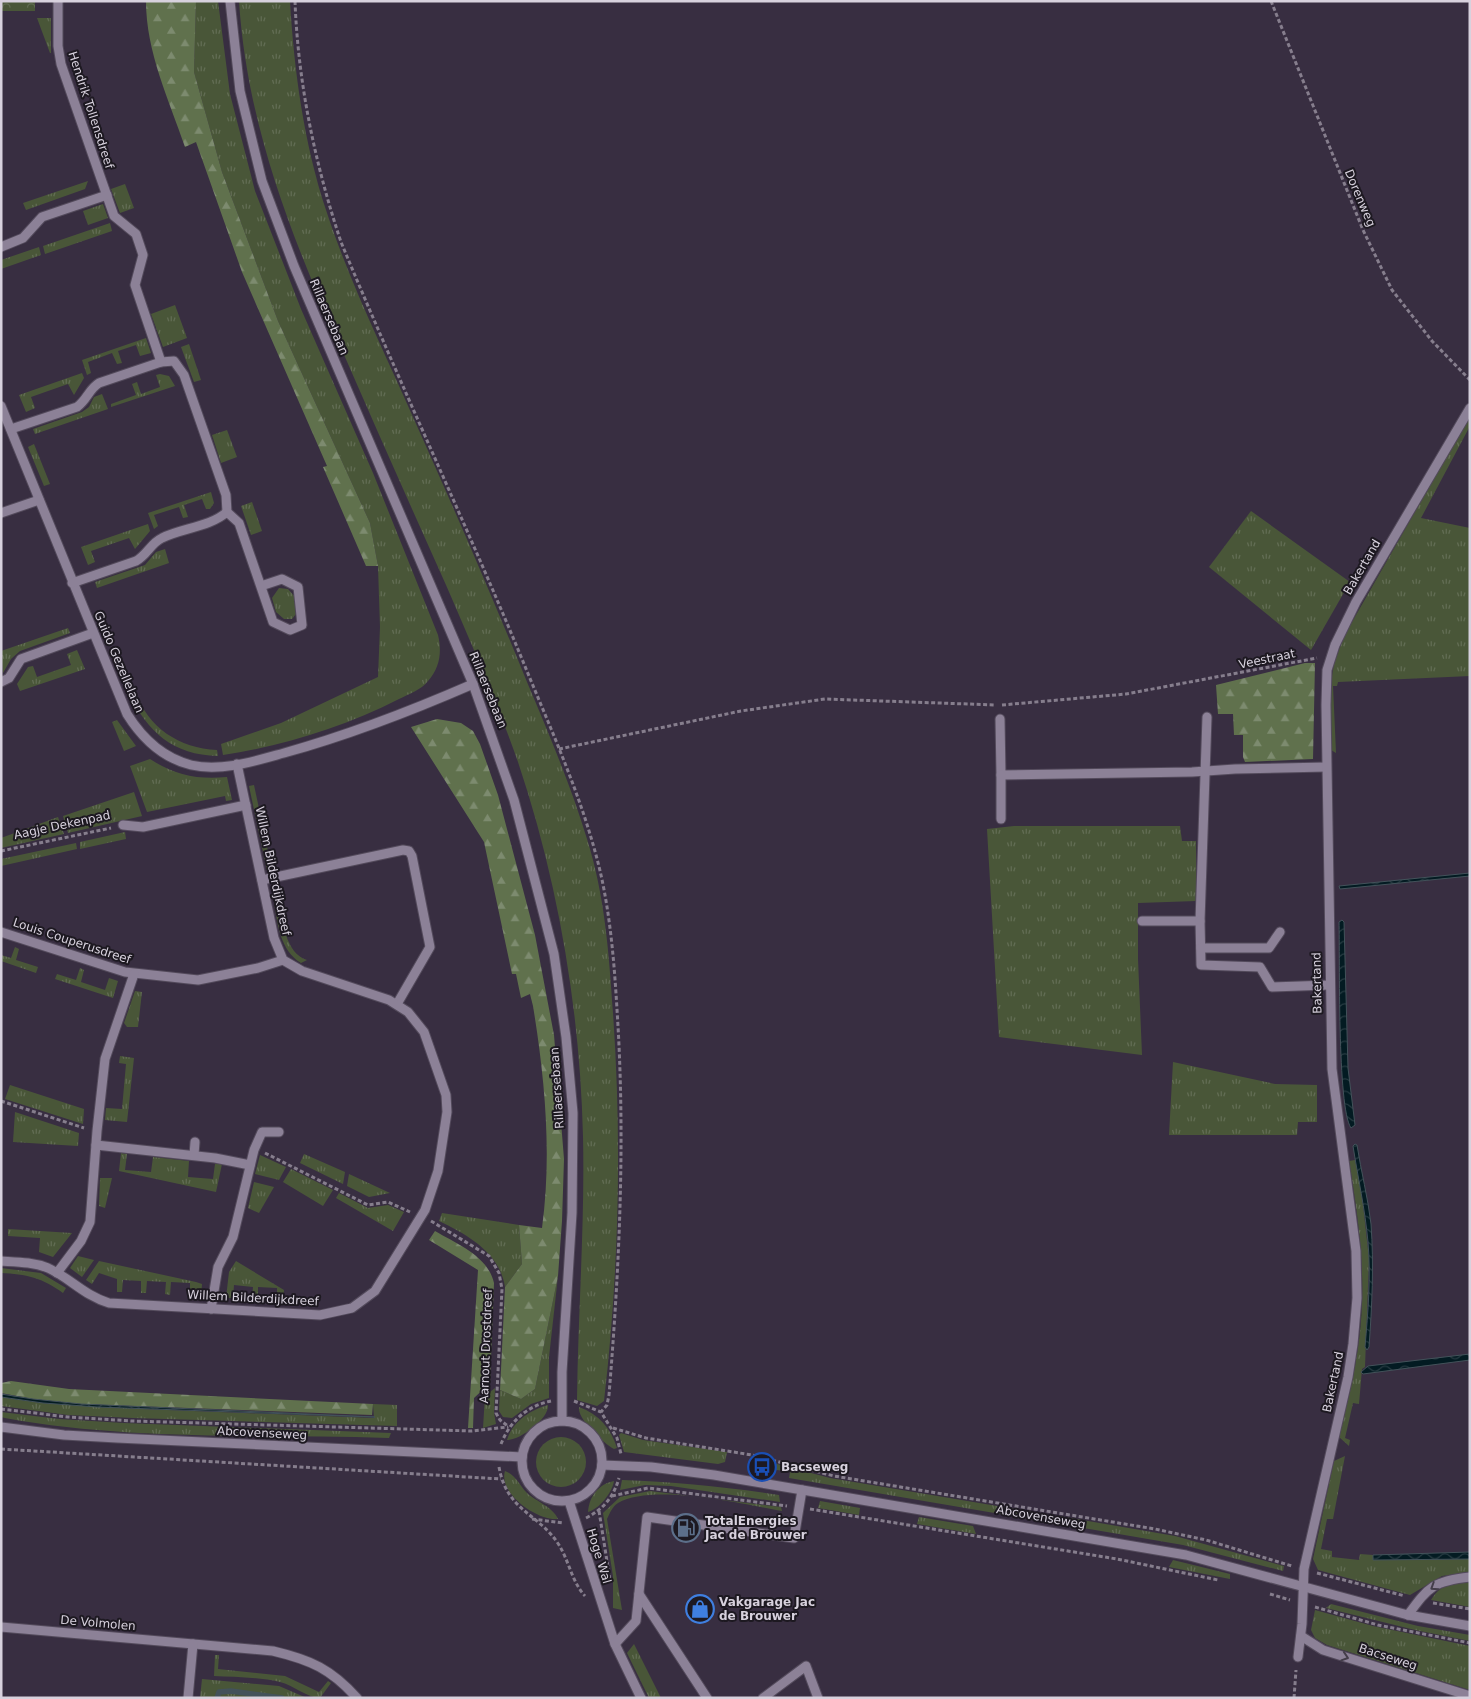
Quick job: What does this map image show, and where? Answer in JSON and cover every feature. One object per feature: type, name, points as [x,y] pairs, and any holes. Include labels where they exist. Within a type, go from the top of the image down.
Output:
[{"type":"street","name":"Hendrik Tollensdreef","points":[[58,1],[58,46],[61,64],[114,216],[136,234],[143,255],[135,285],[161,362]]},
{"type":"street","name":"Rillaersebaan","points":[[230,1],[240,91],[262,181],[294,266],[473,684],[514,800],[554,954],[566,1036],[573,1113],[573,1157],[562,1421]]},
{"type":"street","points":[[1,247],[23,238],[42,217],[106,195]]},
{"type":"street","points":[[10,429],[77,406],[83,402],[92,387],[99,383],[161,362],[174,361],[184,375],[226,495],[227,512],[239,524],[260,586],[273,622],[290,630],[302,625],[298,587],[282,579],[260,586]]},
{"type":"street","name":"Guido Gezellelaan","points":[[1,406],[127,714],[138,731],[154,747],[169,756],[190,765],[212,767],[237,764],[355,732],[401,715],[473,684]]},
{"type":"street","name":"Bakertand","points":[[1304,1587],[1304,1570],[1348,1377],[1354,1344],[1357,1298],[1356,1250],[1332,1069],[1326,767],[1326,705],[1330,659],[1356,602],[1470,408]]},
{"type":"street","points":[[1,513],[39,500]]},
{"type":"street","points":[[72,583],[136,561],[144,556],[153,543],[162,538],[213,520],[227,512]]},
{"type":"street","points":[[1,682],[9,678],[21,659],[93,634]]},
{"type":"street","points":[[1207,717],[1202,832],[1200,965],[1260,967],[1272,987],[1329,985]]},
{"type":"street","points":[[1000,719],[1001,819]]},
{"type":"street","name":"Willem Bilderdijkdreef","points":[[1,1261],[32,1263],[57,1273],[86,1294],[109,1303],[320,1315],[352,1308],[364,1301],[384,1279],[421,1217],[433,1192],[447,1112],[446,1095],[424,1032],[408,1012],[397,1004],[302,971],[283,960],[274,938],[237,764]]},
{"type":"street","points":[[1001,775],[1326,767]]},
{"type":"street","name":"Aagje Dekenpad","points":[[123,825],[144,827],[246,805]]},
{"type":"street","points":[[262,880],[403,850],[409,851],[412,856],[430,948],[397,1004]]},
{"type":"street","points":[[1142,921],[1200,921]]},
{"type":"street","name":"Louis Couperusdreef","points":[[1,932],[134,974],[204,980],[283,960]]},
{"type":"street","points":[[1200,948],[1269,948],[1280,932]]},
{"type":"street","points":[[57,1273],[81,1242],[90,1222],[105,1059],[134,974]]},
{"type":"street","points":[[211,1309],[218,1267],[233,1237],[254,1150],[262,1132],[279,1132]]},
{"type":"street","points":[[194,1156],[195,1142]]},
{"type":"street","points":[[96,1145],[194,1156],[250,1165]]},
{"type":"street","points":[[562,1421],[575,1424],[586,1430],[596,1440],[602,1465],[598,1478],[591,1489],[581,1497],[569,1501],[554,1501],[540,1495],[529,1485],[523,1472],[522,1457],[526,1443],[535,1431],[548,1424],[562,1421]]},
{"type":"street","name":"Abcovenseweg","points":[[1,1427],[64,1435],[116,1438],[522,1457]]},
{"type":"street","name":"Abcovenseweg","points":[[602,1465],[677,1470],[1186,1555],[1408,1615],[1470,1626]]},
{"type":"street","points":[[615,1644],[636,1622],[647,1517],[794,1538],[802,1490]]},
{"type":"street","name":"Hoge Wal","points":[[569,1501],[605,1618],[615,1644],[641,1698]]},
{"type":"street","points":[[1408,1615],[1432,1585],[1451,1579],[1470,1577]]},
{"type":"street","points":[[1298,1657],[1304,1587]]},
{"type":"street","points":[[639,1594],[707,1698]]},
{"type":"street","name":"De Volmolen","points":[[1,1627],[273,1651],[304,1658],[335,1676],[358,1698]]},
{"type":"street","name":"Bacseweg","points":[[1301,1636],[1323,1650],[1470,1696]]},
{"type":"street","points":[[188,1698],[193,1644]]},
{"type":"street","points":[[763,1698],[806,1666],[818,1698]]},
{"type":"path","points":[[295,1],[300,66],[307,112],[321,177],[341,242],[487,576],[559,749]]},
{"type":"path","name":"Dorenweg","points":[[1271,1],[1363,230],[1392,290],[1432,341],[1470,380]]},
{"type":"path","name":"Veestraat","points":[[559,749],[741,711],[825,699],[993,706],[1126,694],[1209,680],[1304,660],[1330,659]]},
{"type":"path","name":"Abcovenseweg","points":[[559,749],[580,804],[597,860],[609,923],[615,987],[622,1135],[620,1254],[610,1395],[608,1405],[601,1412],[613,1428],[646,1438],[752,1455],[834,1476],[1206,1540],[1304,1570],[1419,1600],[1470,1609]]},
{"type":"path","name":"Aagje Dekenpad","points":[[1,851],[123,825]]},
{"type":"path","points":[[1,1101],[97,1131]]},
{"type":"path","name":"Aarnout Drostdreef","points":[[254,1150],[268,1154],[368,1205],[388,1202],[442,1226],[489,1256],[499,1273],[502,1288],[496,1413],[500,1420],[509,1427]]},
{"type":"path","name":"Abcovenseweg","points":[[1,1409],[68,1417],[132,1421],[472,1431],[509,1427]]},
{"type":"path","name":"Hoge Wal","points":[[1,1450],[501,1479],[515,1503],[559,1545],[578,1589],[605,1618]]},
{"type":"path","name":"Hoge Wal","points":[[610,1583],[598,1511],[612,1496],[648,1488],[732,1497],[799,1508]]},
{"type":"path","points":[[799,1508],[1117,1560],[1225,1581]]},
{"type":"path","points":[[1261,1591],[1378,1625],[1470,1643]]},
{"type":"path","points":[[1294,1698],[1298,1657]]},
{"type":"green space","points":[[1,1],[35,1],[35,11],[1,11]]},
{"type":"green space","points":[[146,1],[196,1],[194,72],[222,172],[278,321],[370,523],[378,566],[366,566],[323,467],[327,466],[242,272],[196,142],[185,147],[159,76],[150,39]]},
{"type":"green space","points":[[196,1],[218,1],[230,94],[255,191],[301,309],[373,473],[438,635],[440,647],[439,659],[432,676],[422,687],[411,693],[335,727],[291,741],[223,755],[221,744],[281,723],[378,677],[380,627],[378,566],[370,523],[278,321],[222,172],[194,72]]},
{"type":"green space","points":[[239,1],[290,1],[301,107],[318,185],[326,210],[357,292],[459,522],[543,721],[574,799],[593,860],[602,904],[610,969],[618,1110],[618,1207],[613,1304],[604,1401],[597,1406],[577,1400],[583,1202],[581,1089],[572,994],[545,853],[518,762],[493,695],[326,314],[291,228],[276,184],[252,94],[244,48]]},
{"type":"green space","points":[[37,18],[51,18],[51,53],[50,53]]},
{"type":"green space","points":[[88,181],[85,189],[26,210],[23,203]]},
{"type":"green space","points":[[125,184],[134,208],[120,213],[111,189]]},
{"type":"green space","points":[[103,204],[108,218],[88,225],[83,211]]},
{"type":"green space","points":[[110,223],[112,231],[45,254],[43,246]]},
{"type":"green space","points":[[39,247],[41,255],[1,269],[1,260]]},
{"type":"green space","points":[[175,305],[187,338],[163,347],[151,314]]},
{"type":"green space","points":[[146,338],[151,353],[140,356],[136,345],[118,351],[122,363],[117,364],[112,353],[88,362],[91,373],[87,375],[82,360]]},
{"type":"green space","points":[[189,344],[201,380],[194,382],[181,347]]},
{"type":"green space","points":[[82,373],[84,378],[74,395],[68,384],[31,397],[35,408],[26,412],[19,395]]},
{"type":"green space","points":[[156,375],[169,376],[175,386],[111,407],[111,404],[136,395],[132,384],[137,382],[141,394],[160,387]]},
{"type":"green space","points":[[102,394],[108,409],[35,434],[33,429],[82,412],[89,407],[94,397]]},
{"type":"green space","points":[[1468,419],[1470,426],[1421,518],[1470,528],[1470,676],[1338,682],[1337,686],[1333,686],[1336,753],[1331,750],[1330,688],[1334,664],[1344,636]]},
{"type":"green space","points":[[227,430],[237,457],[221,463],[212,435]]},
{"type":"green space","points":[[34,444],[50,484],[44,486],[28,447]]},
{"type":"green space","points":[[211,492],[214,503],[210,509],[206,509],[202,499],[184,505],[188,517],[183,518],[179,507],[154,515],[158,526],[154,529],[148,513]]},
{"type":"green space","points":[[252,502],[262,531],[251,535],[241,506]]},
{"type":"green space","points":[[1251,511],[1350,582],[1311,650],[1209,567]]},
{"type":"green space","points":[[148,524],[150,531],[135,549],[129,538],[91,551],[95,562],[88,565],[81,547]]},
{"type":"green space","points":[[165,549],[169,563],[97,588],[95,582],[145,565],[156,552]]},
{"type":"green space","points":[[279,588],[288,589],[295,597],[296,614],[292,619],[284,619],[276,612],[272,598]]},
{"type":"green space","points":[[68,628],[70,633],[20,651],[11,659],[3,673],[1,651]]},
{"type":"green space","points":[[77,650],[85,669],[20,691],[17,684],[28,667],[33,666],[37,677],[71,665],[67,654]]},
{"type":"green space","points":[[1305,663],[1315,663],[1313,759],[1245,762],[1243,757],[1243,735],[1234,735],[1233,714],[1218,714],[1216,685]]},
{"type":"green space","points":[[135,691],[148,716],[167,734],[190,745],[217,750],[218,756],[202,755],[188,751],[164,739],[136,708],[129,694]]},
{"type":"green space","points":[[437,719],[461,723],[473,731],[480,744],[498,795],[535,935],[554,1035],[564,1159],[558,1276],[535,1389],[521,1399],[500,1390],[505,1287],[522,1264],[519,1225],[542,1228],[547,1144],[541,1061],[530,994],[521,998],[516,974],[512,974],[484,842],[411,727]]},
{"type":"green space","points":[[117,720],[136,746],[124,751],[112,722]]},
{"type":"green space","points":[[150,759],[177,773],[206,778],[227,777],[232,800],[226,801],[225,796],[147,812],[130,766]]},
{"type":"green space","points":[[254,785],[272,870],[267,871],[249,786]]},
{"type":"green space","points":[[134,792],[142,816],[68,833],[63,816]]},
{"type":"green space","points":[[58,817],[64,834],[1,848],[1,838]]},
{"type":"green space","points":[[1014,826],[1180,826],[1182,841],[1196,841],[1196,901],[1138,903],[1142,1055],[999,1037],[987,829]]},
{"type":"green space","points":[[125,832],[126,839],[80,849],[80,842]]},
{"type":"green space","points":[[76,843],[77,849],[1,866],[1,859]]},
{"type":"green space","points":[[279,902],[286,935],[290,944],[294,951],[307,960],[301,963],[288,951],[281,936],[274,903]]},
{"type":"green space","points":[[15,947],[19,949],[16,960],[38,967],[36,973],[1,961],[1,955],[11,958]]},
{"type":"green space","points":[[80,968],[84,970],[81,982],[105,990],[109,978],[118,981],[113,998],[55,979],[57,974],[76,980]]},
{"type":"green space","points":[[135,991],[142,992],[138,1027],[127,1027],[124,1023]]},
{"type":"green space","points":[[120,1056],[134,1058],[127,1122],[105,1120],[106,1108],[122,1109],[126,1064],[119,1063]]},
{"type":"green space","points":[[1173,1062],[1275,1084],[1317,1085],[1317,1122],[1298,1122],[1297,1135],[1169,1135]]},
{"type":"green space","points":[[10,1085],[84,1109],[83,1124],[5,1099]]},
{"type":"green space","points":[[15,1112],[79,1133],[78,1146],[13,1142]]},
{"type":"green space","points":[[121,1153],[127,1154],[125,1170],[151,1172],[153,1157],[189,1161],[188,1177],[213,1179],[215,1164],[222,1164],[216,1192],[119,1171]]},
{"type":"green space","points":[[304,1154],[345,1172],[343,1184],[300,1163]]},
{"type":"green space","points":[[260,1155],[286,1167],[279,1180],[255,1174]]},
{"type":"green space","points":[[1355,1160],[1361,1187],[1369,1259],[1365,1367],[1362,1369],[1359,1404],[1353,1403],[1345,1438],[1350,1440],[1349,1446],[1339,1437],[1355,1365],[1361,1318],[1361,1250],[1349,1161]]},
{"type":"green space","points":[[291,1169],[333,1190],[323,1206],[283,1182]]},
{"type":"green space","points":[[349,1174],[390,1193],[369,1197],[347,1186]]},
{"type":"green space","points":[[100,1178],[112,1178],[105,1208],[99,1206]]},
{"type":"green space","points":[[254,1182],[274,1187],[259,1213],[248,1208]]},
{"type":"green space","points":[[339,1193],[368,1208],[388,1205],[404,1212],[393,1231],[336,1198]]},
{"type":"green space","points":[[442,1213],[519,1225],[522,1264],[505,1287],[497,1264],[490,1255],[461,1232],[439,1221]]},
{"type":"green space","points":[[8,1229],[72,1233],[53,1257],[39,1252],[40,1238],[8,1236]]},
{"type":"green space","points":[[435,1231],[462,1246],[478,1258],[491,1274],[494,1283],[490,1383],[474,1398],[473,1428],[468,1428],[478,1270],[429,1240]]},
{"type":"green space","points":[[78,1256],[94,1260],[82,1277],[70,1268]]},
{"type":"green space","points":[[99,1261],[202,1284],[201,1296],[190,1296],[190,1283],[171,1282],[170,1295],[165,1294],[166,1282],[147,1281],[146,1293],[141,1293],[141,1281],[123,1280],[122,1292],[117,1292],[117,1279],[99,1273],[92,1284],[86,1280]]},
{"type":"green space","points":[[236,1261],[284,1290],[283,1301],[277,1301],[277,1288],[258,1287],[258,1299],[252,1299],[253,1287],[234,1285],[233,1298],[226,1298],[229,1272]]},
{"type":"green space","points":[[1,1268],[41,1273],[66,1288],[63,1293],[34,1278],[18,1274],[1,1273]]},
{"type":"green space","points":[[558,1276],[549,1357],[549,1398],[531,1404],[512,1418],[503,1417],[499,1411],[500,1390],[521,1399],[535,1389]]},
{"type":"green space","points":[[11,1381],[69,1389],[373,1404],[372,1415],[81,1404],[33,1399],[1,1393],[1,1383]]},
{"type":"green space","points":[[495,1388],[494,1413],[496,1424],[483,1428],[485,1396]]},
{"type":"green space","points":[[1,1397],[43,1403],[143,1409],[374,1418],[373,1404],[397,1405],[397,1426],[68,1415],[1,1406]]},
{"type":"green space","points":[[548,1405],[544,1416],[533,1428],[513,1439],[507,1440],[517,1422],[535,1410]]},
{"type":"green space","points":[[579,1407],[593,1414],[603,1423],[617,1448],[614,1449],[609,1446],[586,1424],[579,1412]]},
{"type":"green space","points":[[1,1412],[59,1419],[124,1423],[391,1433],[389,1438],[148,1433],[52,1425],[1,1417]]},
{"type":"green space","points":[[621,1433],[643,1440],[727,1452],[725,1462],[718,1464],[624,1452],[619,1435]]},
{"type":"green space","points":[[561,1437],[570,1439],[581,1448],[586,1462],[584,1471],[575,1482],[561,1487],[552,1485],[541,1476],[536,1462],[538,1453],[547,1442]]},
{"type":"green space","points":[[1345,1456],[1333,1519],[1327,1519],[1321,1549],[1332,1551],[1332,1557],[1359,1560],[1360,1554],[1373,1555],[1374,1560],[1470,1559],[1470,1572],[1442,1576],[1410,1595],[1318,1570],[1313,1559],[1334,1461]]},
{"type":"green space","points":[[766,1461],[830,1478],[1039,1513],[1036,1520],[789,1478],[790,1472],[764,1468]]},
{"type":"green space","points":[[505,1471],[515,1478],[527,1493],[549,1508],[558,1519],[540,1515],[521,1504],[507,1488],[504,1479]]},
{"type":"green space","points":[[622,1480],[720,1487],[759,1492],[779,1495],[780,1502],[671,1486],[645,1485],[620,1490]]},
{"type":"green space","points":[[614,1481],[611,1490],[604,1500],[596,1508],[588,1512],[590,1501],[599,1488]]},
{"type":"green space","points":[[650,1491],[698,1497],[653,1495],[633,1497],[618,1503],[613,1508],[607,1519],[622,1610],[613,1608],[613,1576],[603,1513],[620,1497]]},
{"type":"green space","points":[[698,1497],[781,1507],[782,1511],[722,1500]]},
{"type":"green space","points":[[820,1501],[860,1508],[859,1515],[818,1508]]},
{"type":"green space","points":[[1059,1516],[1175,1536],[1284,1566],[1283,1571],[1183,1545],[1060,1524]]},
{"type":"green space","points":[[919,1517],[973,1526],[976,1534],[917,1524]]},
{"type":"green space","points":[[1173,1560],[1230,1574],[1230,1579],[1169,1567]]},
{"type":"green space","points":[[1470,1581],[1470,1607],[1431,1600],[1443,1587]]},
{"type":"green space","points":[[1331,1604],[1418,1626],[1470,1635],[1470,1641],[1415,1630],[1326,1608]]},
{"type":"green space","points":[[1315,1610],[1373,1626],[1470,1646],[1470,1690],[1327,1645],[1315,1638],[1311,1630]]},
{"type":"green space","points":[[634,1644],[661,1698],[649,1698],[627,1653]]},
{"type":"green space","points":[[215,1655],[219,1655],[218,1669],[285,1676],[319,1692],[328,1681],[331,1683],[320,1698],[272,1680],[214,1676]]},
{"type":"green space","points":[[202,1679],[279,1686],[307,1698],[200,1698]]},
{"type":"water","points":[[1470,873],[1470,876],[1340,889],[1339,886]]},
{"type":"water","points":[[1342,920],[1344,922],[1348,1068],[1355,1125],[1351,1128],[1343,1092],[1341,1063],[1339,922]]},
{"type":"water","points":[[1357,1145],[1368,1204],[1372,1239],[1372,1301],[1369,1347],[1367,1350],[1365,1347],[1369,1294],[1369,1255],[1353,1146]]},
{"type":"water","points":[[1470,1354],[1470,1360],[1363,1374],[1361,1372],[1368,1366]]},
{"type":"water","points":[[1,1394],[81,1404],[375,1417],[97,1407],[43,1403],[1,1397]]},
{"type":"water","points":[[1470,1552],[1470,1559],[1373,1560],[1373,1555]]},
{"type":"waterway","points":[[217,1698],[219,1692],[231,1691],[282,1698]]},
{"type":"place","name":"Bacseweg","points":[[762,1467]]},
{"type":"place","name":"TotalEnergies Jac de Brouwer","points":[[686,1528]]},
{"type":"place","name":"Vakgarage Jac de Brouwer","points":[[700,1609]]}]
